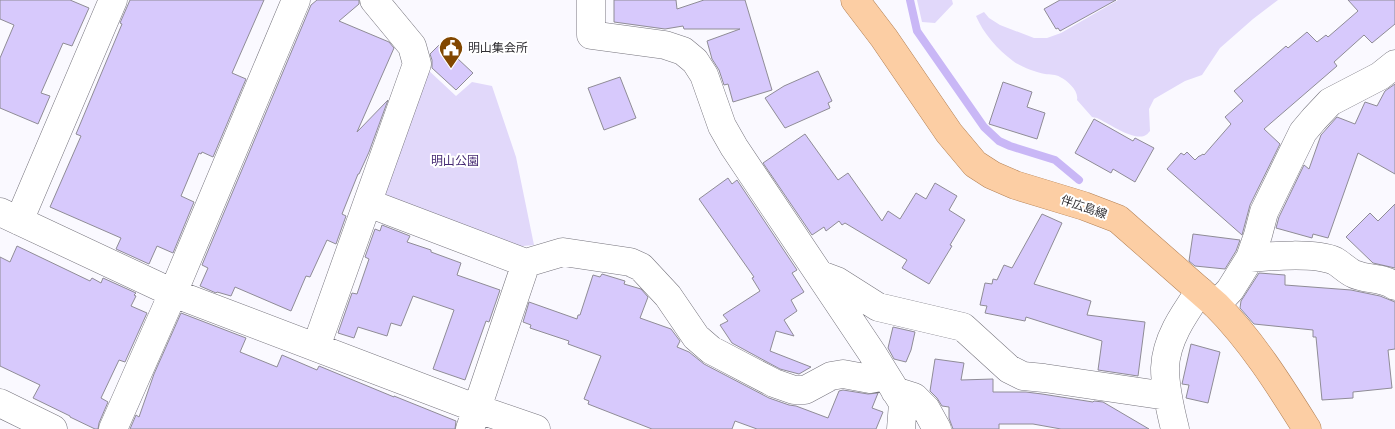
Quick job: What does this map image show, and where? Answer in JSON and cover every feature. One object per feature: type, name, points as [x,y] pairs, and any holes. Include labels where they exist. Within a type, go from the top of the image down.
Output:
[{"type":"main road","name":"伴広島線","points":[[855,0],[884,38],[949,133],[975,164],[992,176],[1118,219],[1226,315],[1288,398],[1307,429]]},
{"type":"street","points":[[113,0],[10,217],[173,293],[316,347],[474,419],[536,429]]},
{"type":"street","points":[[113,429],[173,293],[296,0]]},
{"type":"street","points":[[316,347],[417,64],[412,46],[374,0]]},
{"type":"street","points":[[591,0],[591,36],[665,45],[683,51],[695,60],[704,75],[722,126],[734,146],[903,403],[901,429]]},
{"type":"street","points":[[1174,429],[1167,396],[1165,367],[1175,330],[1185,312],[1208,298],[1230,290],[1250,258],[1264,212],[1303,132],[1330,102],[1380,76],[1395,64]]},
{"type":"street","points":[[368,203],[526,263],[562,252],[630,262],[641,267],[668,296],[696,337],[711,350],[774,383],[794,390],[805,390],[832,376],[843,374],[870,378],[890,384],[914,397],[926,409],[937,429]]},
{"type":"street","points":[[1250,258],[1279,255],[1321,257],[1334,261],[1355,274],[1390,282],[1395,286]]},
{"type":"street","points":[[474,419],[526,263]]},
{"type":"street","points":[[819,274],[837,281],[878,307],[963,327],[1010,369],[1023,376],[1167,396]]},
{"type":"street","points":[[0,404],[53,429]]},
{"type":"green space","points":[[917,0],[952,0],[953,4],[935,23],[922,22]]},
{"type":"green space","points":[[1118,0],[1278,0],[1220,48],[1202,75],[1185,81],[1154,99],[1149,109],[1150,131],[1145,136],[1139,137],[1092,117],[1077,100],[1076,93],[1072,87],[1057,75],[1033,71],[1013,61],[991,41],[976,16],[984,12],[989,18],[1000,25],[1034,38],[1047,38],[1061,33]]},
{"type":"green space","name":"明山公園","points":[[426,68],[456,96],[472,82],[492,86],[516,157],[534,245],[512,247],[386,202],[382,187]]},
{"type":"building","points":[[0,0],[70,0],[89,8],[72,46],[63,43],[41,93],[50,96],[38,124],[0,108],[0,58],[14,25],[0,19]]},
{"type":"building","points":[[130,0],[264,0],[232,73],[246,79],[213,157],[202,152],[201,154],[199,153],[181,196],[194,202],[173,253],[157,246],[149,264],[116,249],[121,238],[50,207],[81,136],[76,134],[122,24],[120,23]]},
{"type":"building","points":[[317,0],[359,0],[359,4],[339,21],[389,42],[394,48],[357,132],[388,100],[369,152],[342,214],[346,216],[336,244],[327,240],[310,277],[306,276],[291,311],[235,287],[231,296],[216,293],[200,286],[208,268],[202,265],[311,5]]},
{"type":"building","points":[[614,0],[676,0],[677,9],[704,0],[745,0],[772,90],[733,102],[728,84],[724,85],[719,70],[712,59],[707,41],[740,29],[684,29],[683,26],[665,29],[614,22]]},
{"type":"building","points":[[1060,0],[1116,0],[1060,31],[1058,28],[1056,29],[1044,9]]},
{"type":"building","points":[[1348,0],[1395,0],[1395,24],[1372,43],[1364,35],[1334,62],[1337,66],[1264,129],[1280,144],[1250,205],[1242,235],[1167,169],[1181,153],[1184,155],[1187,152],[1195,160],[1199,156],[1204,155],[1231,124],[1225,117],[1243,101],[1234,91],[1286,46],[1288,48],[1307,32],[1317,42],[1326,35],[1328,37],[1358,11]]},
{"type":"building","name":"明山集会所","points":[[441,43],[473,73],[456,90],[432,68],[430,54]]},
{"type":"building","points":[[818,71],[832,101],[828,103],[830,108],[785,128],[765,98],[784,86]]},
{"type":"building","points":[[620,77],[636,118],[604,130],[588,88]]},
{"type":"building","points":[[1003,82],[1032,92],[1027,107],[1045,113],[1037,139],[989,124]]},
{"type":"building","points":[[1395,84],[1395,174],[1358,153],[1328,238],[1313,234],[1312,238],[1276,228],[1279,217],[1304,165],[1309,169],[1321,135],[1337,117],[1355,124],[1365,102],[1377,106],[1385,91]]},
{"type":"building","points":[[1094,119],[1133,141],[1135,138],[1154,148],[1135,182],[1113,169],[1111,173],[1075,153]]},
{"type":"building","points":[[805,134],[838,180],[848,173],[882,221],[888,211],[900,219],[916,193],[926,199],[935,183],[957,196],[949,210],[965,220],[929,284],[902,268],[907,260],[845,223],[842,225],[839,221],[826,231],[824,227],[812,235],[763,163]]},
{"type":"building","points":[[728,178],[732,184],[737,180],[797,270],[792,273],[804,292],[791,300],[797,311],[784,320],[794,336],[776,331],[770,351],[811,367],[799,374],[780,369],[732,343],[720,325],[728,321],[723,315],[760,291],[752,278],[754,277],[699,199]]},
{"type":"building","points":[[1395,204],[1395,268],[1373,263],[1346,237],[1370,213],[1378,221]]},
{"type":"building","points":[[1042,214],[1062,223],[1034,284],[1091,301],[1087,315],[1145,322],[1138,376],[1098,370],[1102,341],[1026,317],[1025,321],[985,313],[987,306],[980,305],[985,283],[992,284],[993,279],[997,280],[1004,265],[1012,268]]},
{"type":"building","points":[[382,225],[410,236],[407,242],[461,263],[457,275],[500,290],[489,322],[486,321],[465,380],[433,369],[454,310],[413,296],[401,326],[391,323],[387,336],[358,327],[354,338],[338,333],[352,293],[357,294],[369,259],[365,257],[375,229],[380,231]]},
{"type":"building","points":[[1193,234],[1240,240],[1236,251],[1225,269],[1195,266],[1189,261]]},
{"type":"building","points":[[17,246],[90,281],[92,278],[101,283],[103,278],[136,293],[131,306],[147,313],[125,362],[119,360],[101,398],[108,402],[98,429],[33,398],[40,385],[0,366],[0,257],[10,262]]},
{"type":"building","points":[[1259,273],[1285,275],[1285,285],[1351,290],[1380,296],[1395,302],[1395,349],[1388,350],[1392,388],[1353,392],[1353,398],[1322,400],[1316,337],[1313,337],[1313,330],[1254,324],[1240,308],[1241,301]]},
{"type":"building","points":[[602,274],[625,281],[624,284],[641,289],[648,297],[640,318],[671,329],[680,341],[677,347],[689,352],[704,364],[769,398],[828,418],[839,391],[868,394],[878,393],[872,408],[883,412],[876,429],[757,429],[735,421],[732,429],[652,429],[588,404],[589,401],[584,399],[601,356],[568,344],[569,341],[530,328],[531,325],[523,322],[529,302],[577,319],[593,275],[600,277]]},
{"type":"building","points":[[181,313],[246,338],[240,352],[277,367],[282,355],[317,370],[319,366],[456,421],[455,429],[130,429],[136,415],[139,417],[154,374]]},
{"type":"building","points":[[893,327],[915,332],[906,362],[894,359],[888,348]]},
{"type":"building","points":[[1191,344],[1220,352],[1208,403],[1186,398],[1189,385],[1182,384]]},
{"type":"building","points":[[935,359],[964,363],[961,380],[993,379],[993,392],[1026,392],[1103,402],[1149,429],[1061,429],[1033,424],[999,424],[999,429],[953,429],[949,418],[949,407],[942,406],[930,391]]},
{"type":"waterway","points":[[910,0],[917,31],[984,127],[999,141],[1055,160],[1079,180]]},
{"type":"place","name":"明山集会所","points":[[451,69]]}]
